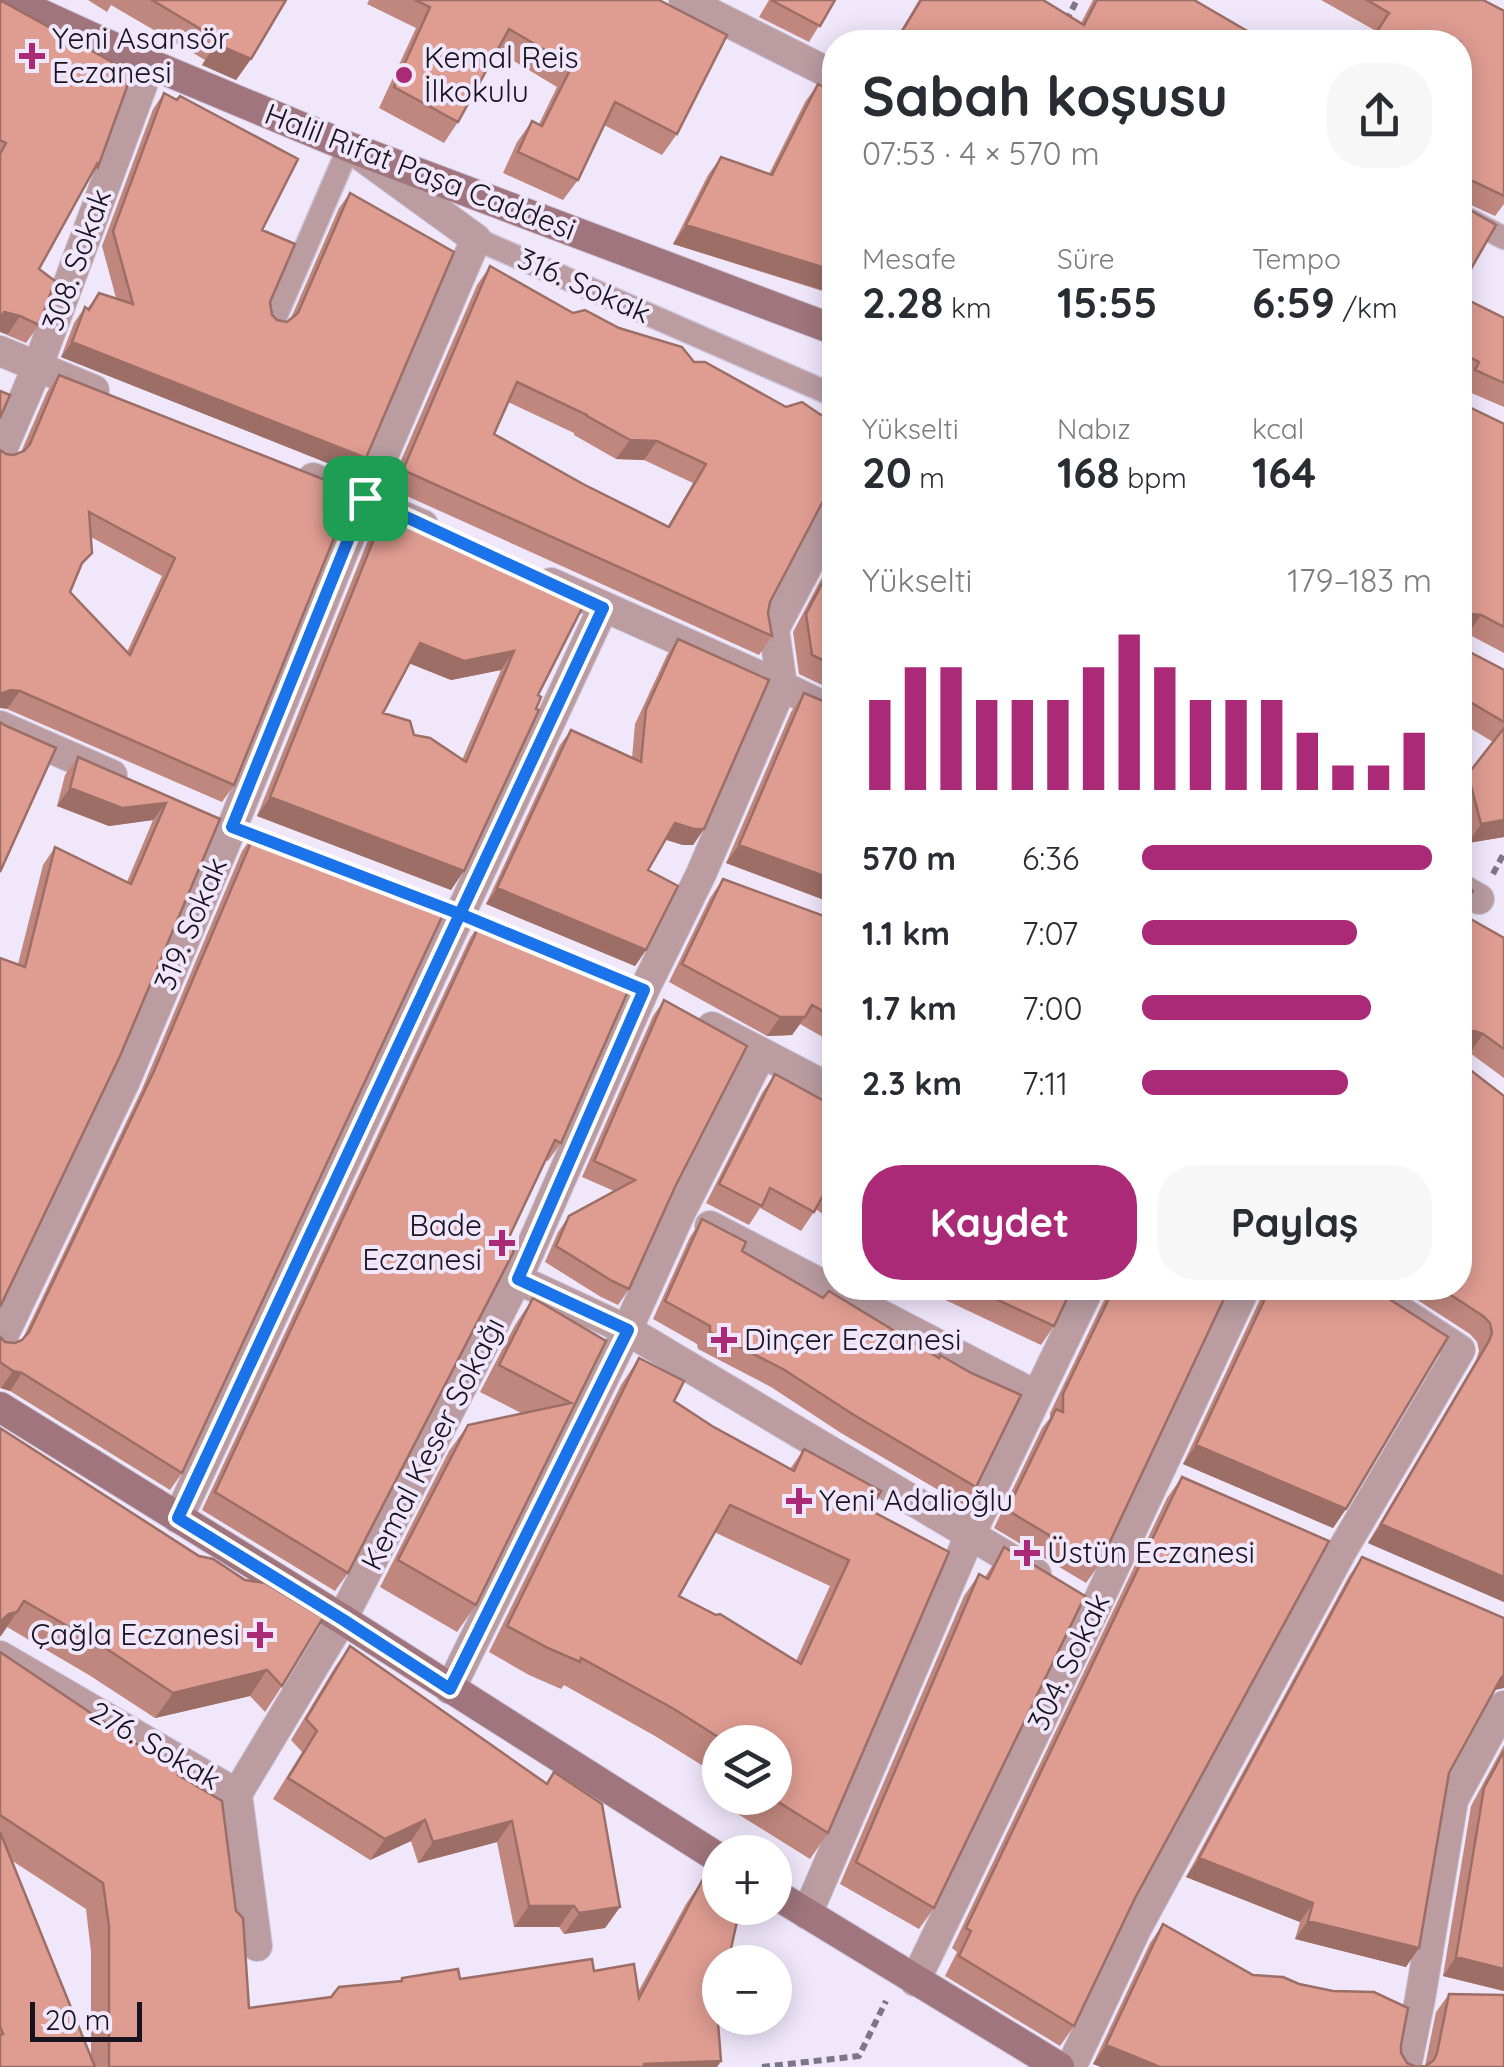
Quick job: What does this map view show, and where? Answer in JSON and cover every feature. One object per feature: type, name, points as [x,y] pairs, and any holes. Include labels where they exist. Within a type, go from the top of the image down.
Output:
[{"type":"street","name":"Halil Rıfat Paşa Caddesi","points":[[10,0],[150,64],[349,147],[822,325]]},
{"type":"street","points":[[684,0],[822,69]]},
{"type":"street","name":"308. Sokak","points":[[0,454],[37,368],[150,64]]},
{"type":"street","name":"316. Sokak","points":[[349,147],[476,239]]},
{"type":"street","name":"319. Sokak","points":[[0,1342],[125,1081],[476,239]]},
{"type":"street","points":[[0,351],[128,404]]},
{"type":"street","points":[[292,469],[450,537]]},
{"type":"street","points":[[772,681],[774,629],[822,537]]},
{"type":"street","points":[[518,568],[822,706]]},
{"type":"street","points":[[178,1518],[470,918],[603,608]]},
{"type":"street","name":"Kemal Keser Sokağı","points":[[342,1619],[518,1279],[635,986],[702,874],[772,681]]},
{"type":"street","points":[[0,726],[143,788]]},
{"type":"street","points":[[702,874],[735,886]]},
{"type":"street","points":[[426,900],[470,918]]},
{"type":"street","points":[[635,986],[822,1084]]},
{"type":"street","points":[[450,1689],[628,1330],[680,1211],[761,1054]]},
{"type":"street","points":[[680,1211],[822,1285]]},
{"type":"street","points":[[518,1279],[628,1330],[1094,1610]]},
{"type":"street","points":[[852,1300],[1035,1395]]},
{"type":"street","points":[[807,1914],[970,1535],[1083,1300]]},
{"type":"street","name":"304. Sokak","points":[[908,1976],[1094,1610],[1168,1477],[1239,1300]]},
{"type":"street","points":[[1071,2067],[1137,1927],[1341,1552],[1460,1350],[1383,1300]]},
{"type":"street","points":[[0,1407],[702,1848]]},
{"type":"street","name":"276. Sokak","points":[[0,1656],[238,1794],[342,1619]]},
{"type":"street","points":[[1406,2067],[1453,1800],[1504,1706]]},
{"type":"street","points":[[238,1794],[257,1946]]},
{"type":"street","points":[[792,1905],[1060,2067]]},
{"type":"lane","points":[[274,324],[349,147]]},
{"type":"lane","points":[[1472,221],[1504,238]]},
{"type":"lane","name":"316. Sokak","points":[[476,239],[822,390]]},
{"type":"path","points":[[1063,28],[1077,0]]},
{"type":"path","points":[[762,2067],[859,2056],[908,1976]]},
{"type":"building","points":[[0,0],[132,73],[98,167],[97,164],[39,269],[55,281],[39,325],[4,312],[0,319],[0,154],[6,143],[0,140]]},
{"type":"building","points":[[152,0],[286,0],[251,59],[216,44],[219,40]]},
{"type":"building","points":[[415,0],[659,0],[727,35],[677,134],[615,102],[578,180],[518,152],[532,121],[542,126],[572,66],[509,29],[458,122],[394,87],[430,7]]},
{"type":"building","points":[[771,0],[835,0],[820,26]]},
{"type":"building","points":[[921,0],[1043,0],[1084,25],[1097,0],[1194,0],[1245,30],[903,30]]},
{"type":"building","points":[[1367,0],[1483,0],[1504,11],[1504,196],[1472,181],[1472,30],[1378,30],[1389,13]]},
{"type":"building","points":[[818,84],[822,86],[822,267],[686,225],[721,157],[772,175]]},
{"type":"building","points":[[164,93],[177,100],[180,96],[298,159],[262,230],[295,244],[270,302],[277,320],[287,322],[298,313],[350,193],[454,252],[366,458],[72,342],[85,307],[89,310],[99,293],[133,304],[113,231]]},
{"type":"building","points":[[1472,211],[1496,225],[1472,267]]},
{"type":"building","points":[[490,266],[573,313],[585,310],[619,328],[682,347],[694,362],[705,362],[786,407],[802,402],[822,415],[822,503],[770,602],[772,636],[403,470]],"holes":[[[517,382],[630,440],[657,441],[706,464],[669,527],[494,434]]]},
{"type":"building","points":[[1472,302],[1504,318],[1504,383],[1475,370],[1479,362],[1472,358]]},
{"type":"building","points":[[59,375],[353,491],[234,785],[20,691],[0,695],[0,450],[14,455],[30,444]],"holes":[[[89,512],[175,558],[130,655],[70,592],[82,563],[92,553]]]},
{"type":"building","points":[[0,391],[10,395],[0,418]]},
{"type":"building","points":[[1472,408],[1504,424],[1504,627],[1472,614]]},
{"type":"building","points":[[388,504],[589,594],[538,695],[539,710],[464,871],[270,797]],"holes":[[[420,643],[464,661],[514,651],[466,762],[430,738],[414,735],[410,721],[383,713]]]},
{"type":"building","points":[[822,584],[822,660],[812,655],[806,614]]},
{"type":"building","points":[[678,639],[769,680],[704,829],[675,823],[648,870],[678,886],[646,950],[497,888],[571,730],[641,762],[646,709]]},
{"type":"building","points":[[1472,653],[1504,670],[1504,722],[1472,703]]},
{"type":"building","points":[[804,693],[822,701],[822,875],[739,845]]},
{"type":"building","points":[[0,722],[56,748],[0,872]]},
{"type":"building","points":[[1504,728],[1504,820],[1481,824],[1472,789],[1472,769]]},
{"type":"building","points":[[78,757],[220,819],[120,1056],[0,1307],[0,958],[25,967],[55,847],[131,884],[166,803],[122,808],[70,788]]},
{"type":"building","points":[[255,833],[447,906],[182,1473],[0,1362],[0,1337],[15,1343],[29,1332],[154,1071]]},
{"type":"building","points":[[723,879],[822,915],[822,1011],[812,1005],[805,1017],[780,1017],[682,964]]},
{"type":"building","points":[[482,920],[632,982],[561,1143],[555,1140],[502,1252],[515,1244],[513,1253],[348,1573],[215,1492]]},
{"type":"building","points":[[1472,920],[1504,938],[1504,1049],[1474,1031]]},
{"type":"building","points":[[664,1000],[747,1046],[675,1187],[629,1289],[556,1246],[569,1216],[635,1180],[594,1161]]},
{"type":"building","points":[[1472,1071],[1504,1096],[1504,1577],[1381,1524],[1489,1341],[1490,1323],[1458,1300],[1472,1300]]},
{"type":"building","points":[[775,1074],[822,1100],[822,1197],[814,1212],[770,1188],[762,1206],[719,1184]]},
{"type":"building","points":[[702,1219],[746,1242],[742,1251],[822,1300],[844,1300],[939,1358],[940,1355],[1021,1395],[976,1487],[783,1369],[710,1332],[710,1326],[665,1301]]},
{"type":"building","points":[[533,1298],[606,1341],[476,1605],[398,1560],[468,1425],[571,1403],[499,1365]]},
{"type":"building","points":[[998,1300],[1066,1300],[1054,1326]]},
{"type":"building","points":[[1108,1300],[1223,1300],[1099,1565],[1007,1510],[1056,1409],[1063,1412],[1063,1394]]},
{"type":"building","points":[[1264,1300],[1391,1300],[1448,1337],[1346,1509],[1196,1445]]},
{"type":"building","points":[[639,1358],[684,1381],[674,1401],[712,1426],[794,1471],[804,1449],[881,1491],[870,1510],[949,1552],[828,1833],[792,1810],[792,1725],[702,1727],[581,1658],[580,1662],[507,1626]],"holes":[[[730,1505],[849,1560],[801,1664],[720,1614],[679,1596]]]},
{"type":"building","points":[[0,1428],[199,1556],[213,1559],[245,1580],[265,1583],[323,1618],[282,1686],[267,1670],[173,1693],[24,1601],[17,1612],[2,1620],[0,1627]]},
{"type":"building","points":[[1182,1477],[1329,1541],[1135,1898],[1074,2026],[959,1956],[971,1931],[966,1928]]},
{"type":"building","points":[[1004,1547],[1085,1596],[934,1908],[856,1862],[979,1574],[988,1579]]},
{"type":"building","points":[[1362,1557],[1504,1618],[1504,1675],[1449,1773],[1419,1948],[1308,1921],[1313,1903],[1199,1858]]},
{"type":"building","points":[[350,1646],[547,1784],[554,1772],[602,1804],[620,1907],[579,1913],[574,1906],[529,1906],[512,1821],[433,1842],[425,1820],[385,1839],[288,1778],[317,1731],[306,1719]]},
{"type":"building","points":[[0,1652],[222,1801],[236,1911],[243,1918],[249,2008],[331,1997],[339,1987],[402,1981],[458,1969],[460,1979],[592,1959],[594,1971],[634,1964],[639,1998],[702,1881],[702,1925],[736,1925],[732,1945],[702,1945],[702,2035],[719,2035],[721,2061],[644,2067],[109,2067],[109,1926],[103,1883],[0,1815]]},
{"type":"building","points":[[1504,1751],[1504,1969],[1456,1957],[1484,1788]]},
{"type":"building","points":[[0,1832],[95,2067],[0,2067]]},
{"type":"building","points":[[1163,1924],[1253,1975],[1283,1977],[1333,1991],[1374,1992],[1408,2008],[1401,2053],[1407,2063],[1416,2067],[1160,2067],[1106,2045]]},
{"type":"building","points":[[1449,1994],[1504,1995],[1504,2067],[1416,2067],[1434,2060]]},
{"type":"place","name":"Yeni Asansör Eczanesi","points":[[32,56]]},
{"type":"place","name":"Kemal Reis İlkokulu","points":[[404,75]]},
{"type":"place","name":"Bade Eczanesi","points":[[502,1243]]},
{"type":"place","name":"Dinçer Eczanesi","points":[[724,1340]]},
{"type":"place","name":"Yeni Adalioğlu","points":[[799,1501]]},
{"type":"place","name":"Üstün Eczanesi","points":[[1027,1553]]},
{"type":"place","name":"Çağla Eczanesi","points":[[260,1635]]},
{"type":"route","points":[[365,498],[232,827],[460,914],[178,1518],[450,1689],[628,1330],[518,1279],[644,990],[460,914],[603,608],[365,498]]}]
